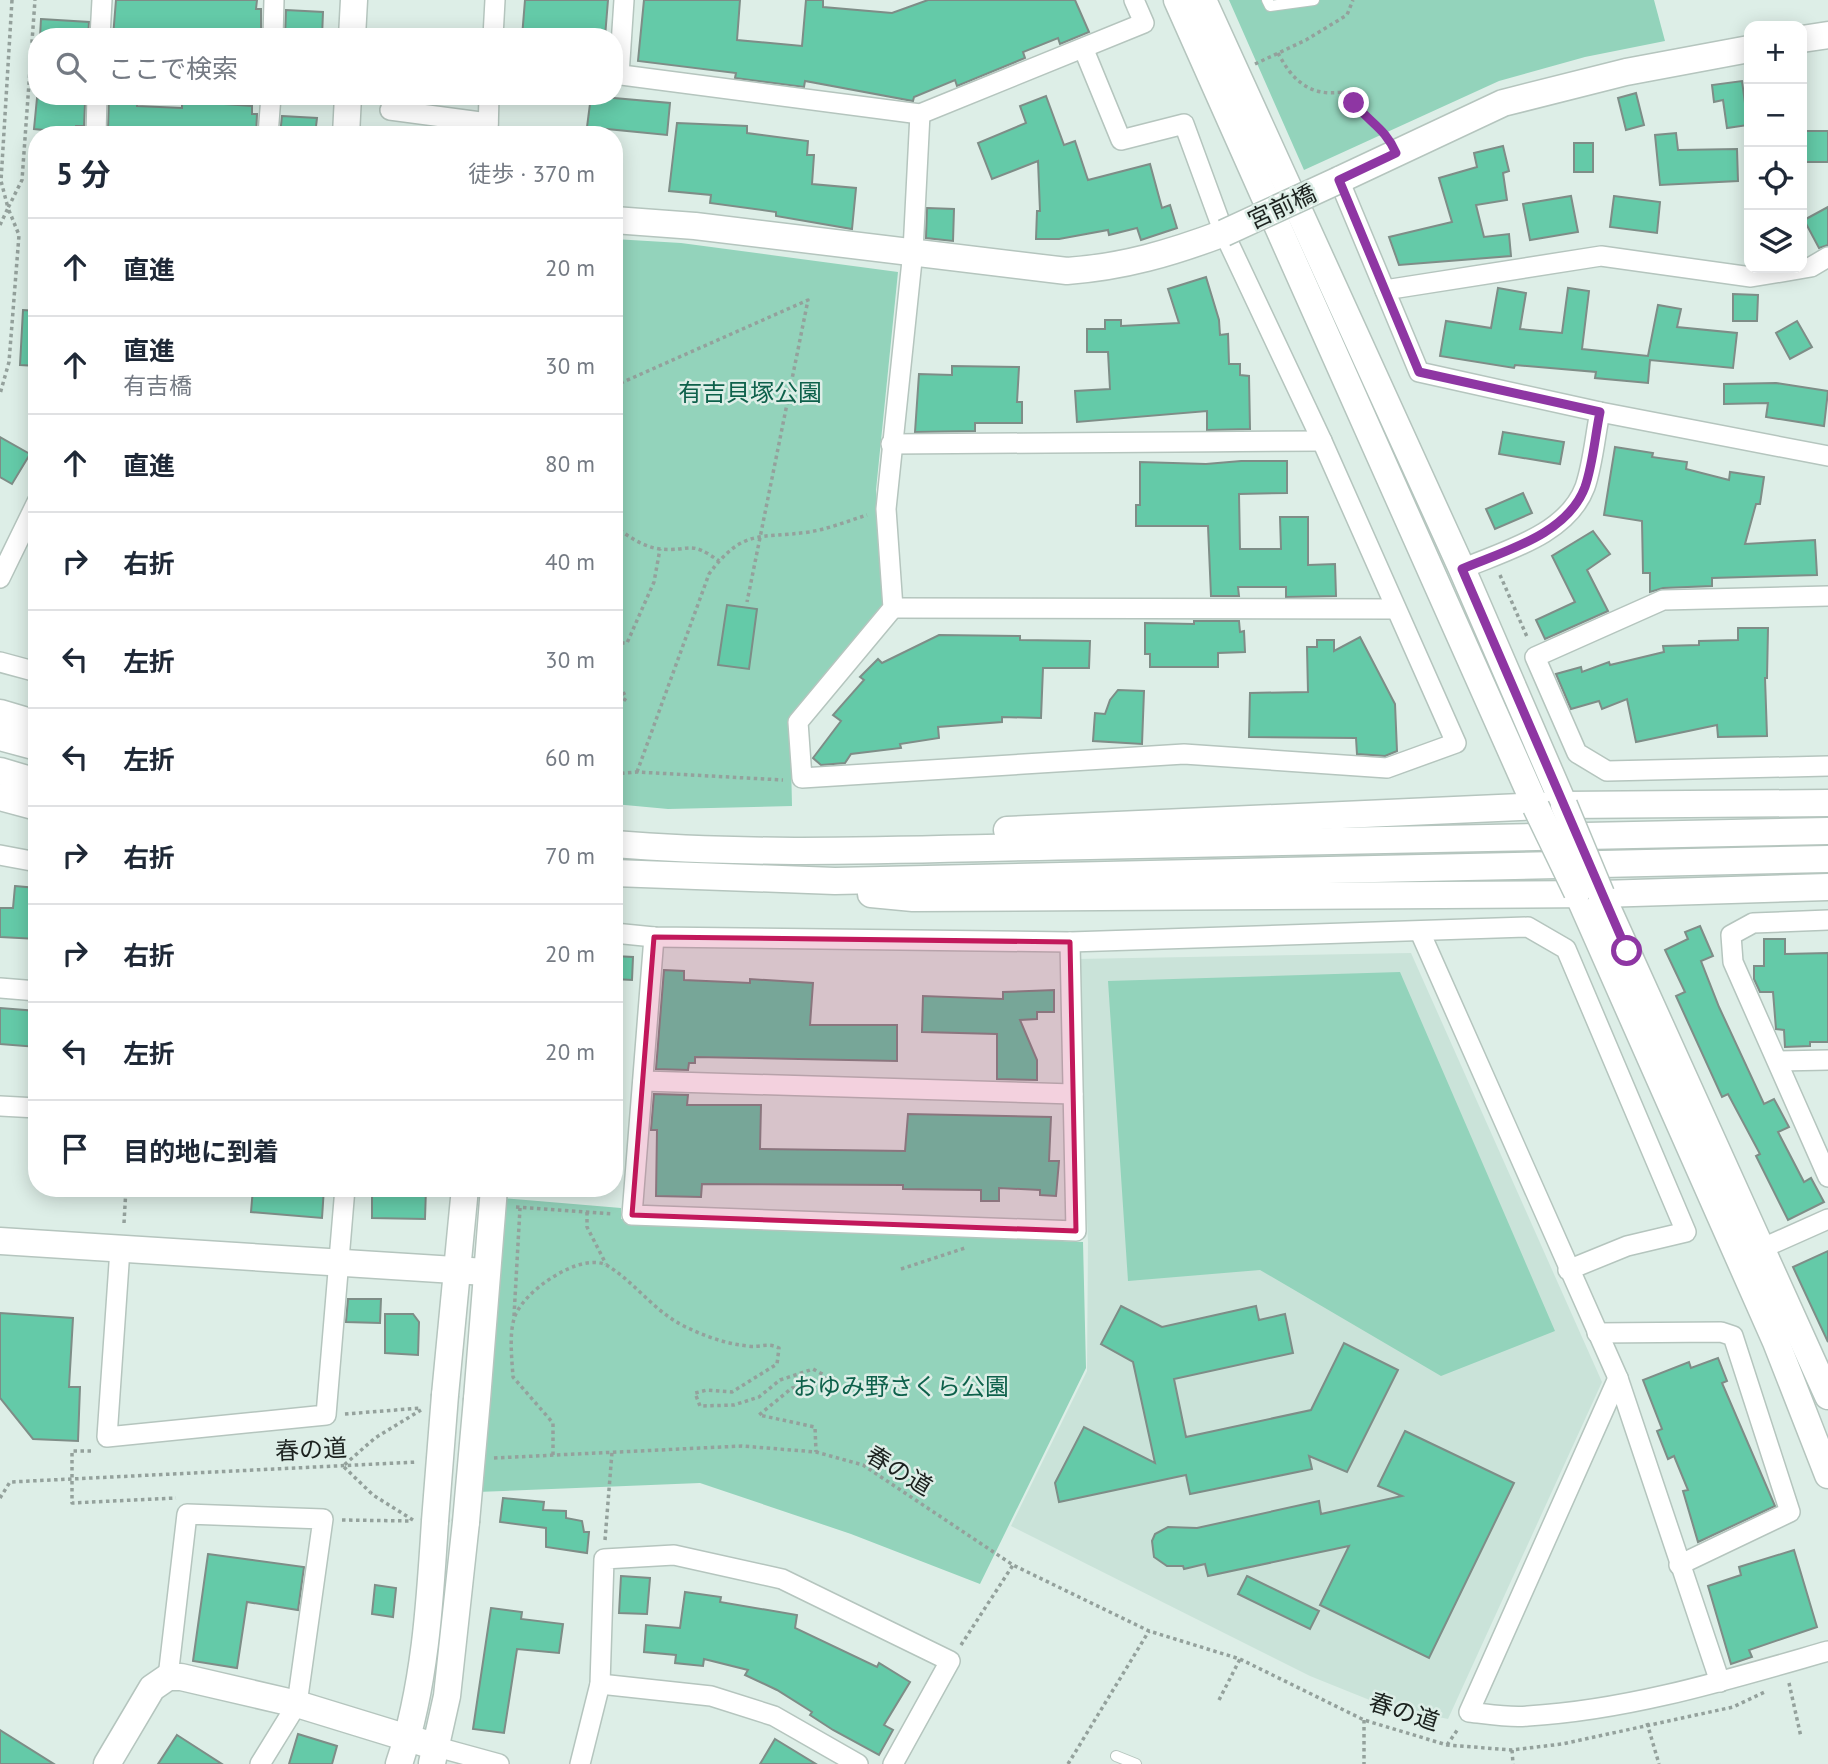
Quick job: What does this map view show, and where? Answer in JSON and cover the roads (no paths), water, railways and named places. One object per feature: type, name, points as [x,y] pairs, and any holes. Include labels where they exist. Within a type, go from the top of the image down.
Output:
[{"type":"street","points":[[100,28],[102,0]]},
{"type":"street","points":[[273,28],[274,0]]},
{"type":"street","points":[[352,28],[354,0]]},
{"type":"street","points":[[493,28],[495,0]]},
{"type":"street","points":[[621,28],[624,0]]},
{"type":"street","points":[[623,75],[920,114],[1084,50],[1144,23],[1134,0]]},
{"type":"street","points":[[1177,0],[1536,807],[1589,893],[1763,1248],[1828,1396]]},
{"type":"street","points":[[1203,0],[1462,569],[1564,805],[1589,893],[1776,1342],[1828,1475]]},
{"type":"street","points":[[1807,38],[1828,34]]},
{"type":"street","points":[[920,114],[914,251],[886,509],[893,608],[798,722],[803,778],[1184,754],[1387,768],[1456,743],[1322,441],[1224,233],[1184,124],[1121,140],[1084,50]]},
{"type":"street","name":"宮前橋","points":[[623,221],[914,251],[1025,268],[1067,271],[1102,269],[1153,259],[1224,233],[1503,103],[1555,88],[1744,50]]},
{"type":"street","points":[[96,126],[97,105]]},
{"type":"street","points":[[269,126],[270,105]]},
{"type":"street","points":[[346,126],[348,105]]},
{"type":"street","points":[[488,126],[489,105]]},
{"type":"street","points":[[390,110],[473,126]]},
{"type":"street","points":[[1339,180],[1419,372],[1600,412],[1828,456]]},
{"type":"street","points":[[1385,290],[1601,256],[1752,277],[1811,267],[1828,257]]},
{"type":"street","points":[[1462,569],[1548,531],[1577,503],[1585,486],[1600,412]]},
{"type":"street","points":[[891,444],[1322,441]]},
{"type":"street","points":[[0,578],[28,533]]},
{"type":"street","points":[[1828,596],[1663,600],[1535,657],[1577,753],[1607,771],[1828,766]]},
{"type":"street","points":[[893,608],[1395,609]]},
{"type":"street","points":[[0,662],[28,670]]},
{"type":"street","points":[[0,713],[28,721]]},
{"type":"street","points":[[0,737],[28,745]]},
{"type":"street","points":[[0,771],[28,779]]},
{"type":"street","points":[[0,797],[28,805]]},
{"type":"street","points":[[874,849],[988,831],[1564,805],[1828,803]]},
{"type":"street","points":[[623,844],[745,850],[874,849],[1521,840],[1828,831]]},
{"type":"street","points":[[0,855],[28,860]]},
{"type":"street","points":[[623,873],[835,881],[1828,859]]},
{"type":"street","points":[[835,881],[868,894],[913,898],[1589,893],[1828,887]]},
{"type":"street","points":[[1828,920],[1753,923],[1731,935],[1733,962],[1828,1177]]},
{"type":"street","points":[[623,934],[654,937],[1070,942],[1528,927],[1566,949],[1686,1232],[1628,1246],[1569,1270]]},
{"type":"street","points":[[1420,932],[1618,1378],[1720,1682]]},
{"type":"street","points":[[654,937],[632,1215],[1076,1231],[1070,942]]},
{"type":"street","points":[[0,988],[28,990]]},
{"type":"street","points":[[1779,1061],[1828,1060]]},
{"type":"street","points":[[643,1082],[1073,1094]]},
{"type":"street","points":[[0,1106],[28,1108]]},
{"type":"street","points":[[122,1236],[107,1437],[326,1415],[344,1197]]},
{"type":"street","points":[[399,1764],[408,1737],[430,1599],[445,1395],[464,1197]]},
{"type":"street","points":[[434,1755],[447,1696],[466,1522],[493,1197]]},
{"type":"street","points":[[1763,1248],[1828,1219]]},
{"type":"street","points":[[0,1241],[122,1236],[340,1264],[486,1272]]},
{"type":"street","points":[[1597,1333],[1721,1332],[1732,1336],[1790,1511],[1679,1565]]},
{"type":"street","points":[[1618,1378],[1469,1712],[1525,1717],[1610,1707],[1720,1682],[1828,1651]]},
{"type":"street","points":[[168,1677],[187,1514],[323,1519],[297,1704],[260,1764]]},
{"type":"street","points":[[580,1764],[600,1684],[604,1559],[674,1555],[782,1579],[950,1661],[893,1764]]},
{"type":"street","points":[[107,1764],[152,1688],[168,1677],[181,1677],[297,1704],[408,1737],[434,1755],[499,1764]]},
{"type":"street","points":[[600,1684],[711,1696],[774,1716],[858,1764]]},
{"type":"lane","points":[[1267,0],[1270,6],[1314,0]]},
{"type":"lane","points":[[1116,1756],[1136,1764]]},
{"type":"park label","name":"有吉貝塚公園","points":[[750,393]]},
{"type":"park label","name":"おゆみ野さくら公園","points":[[901,1387]]}]
